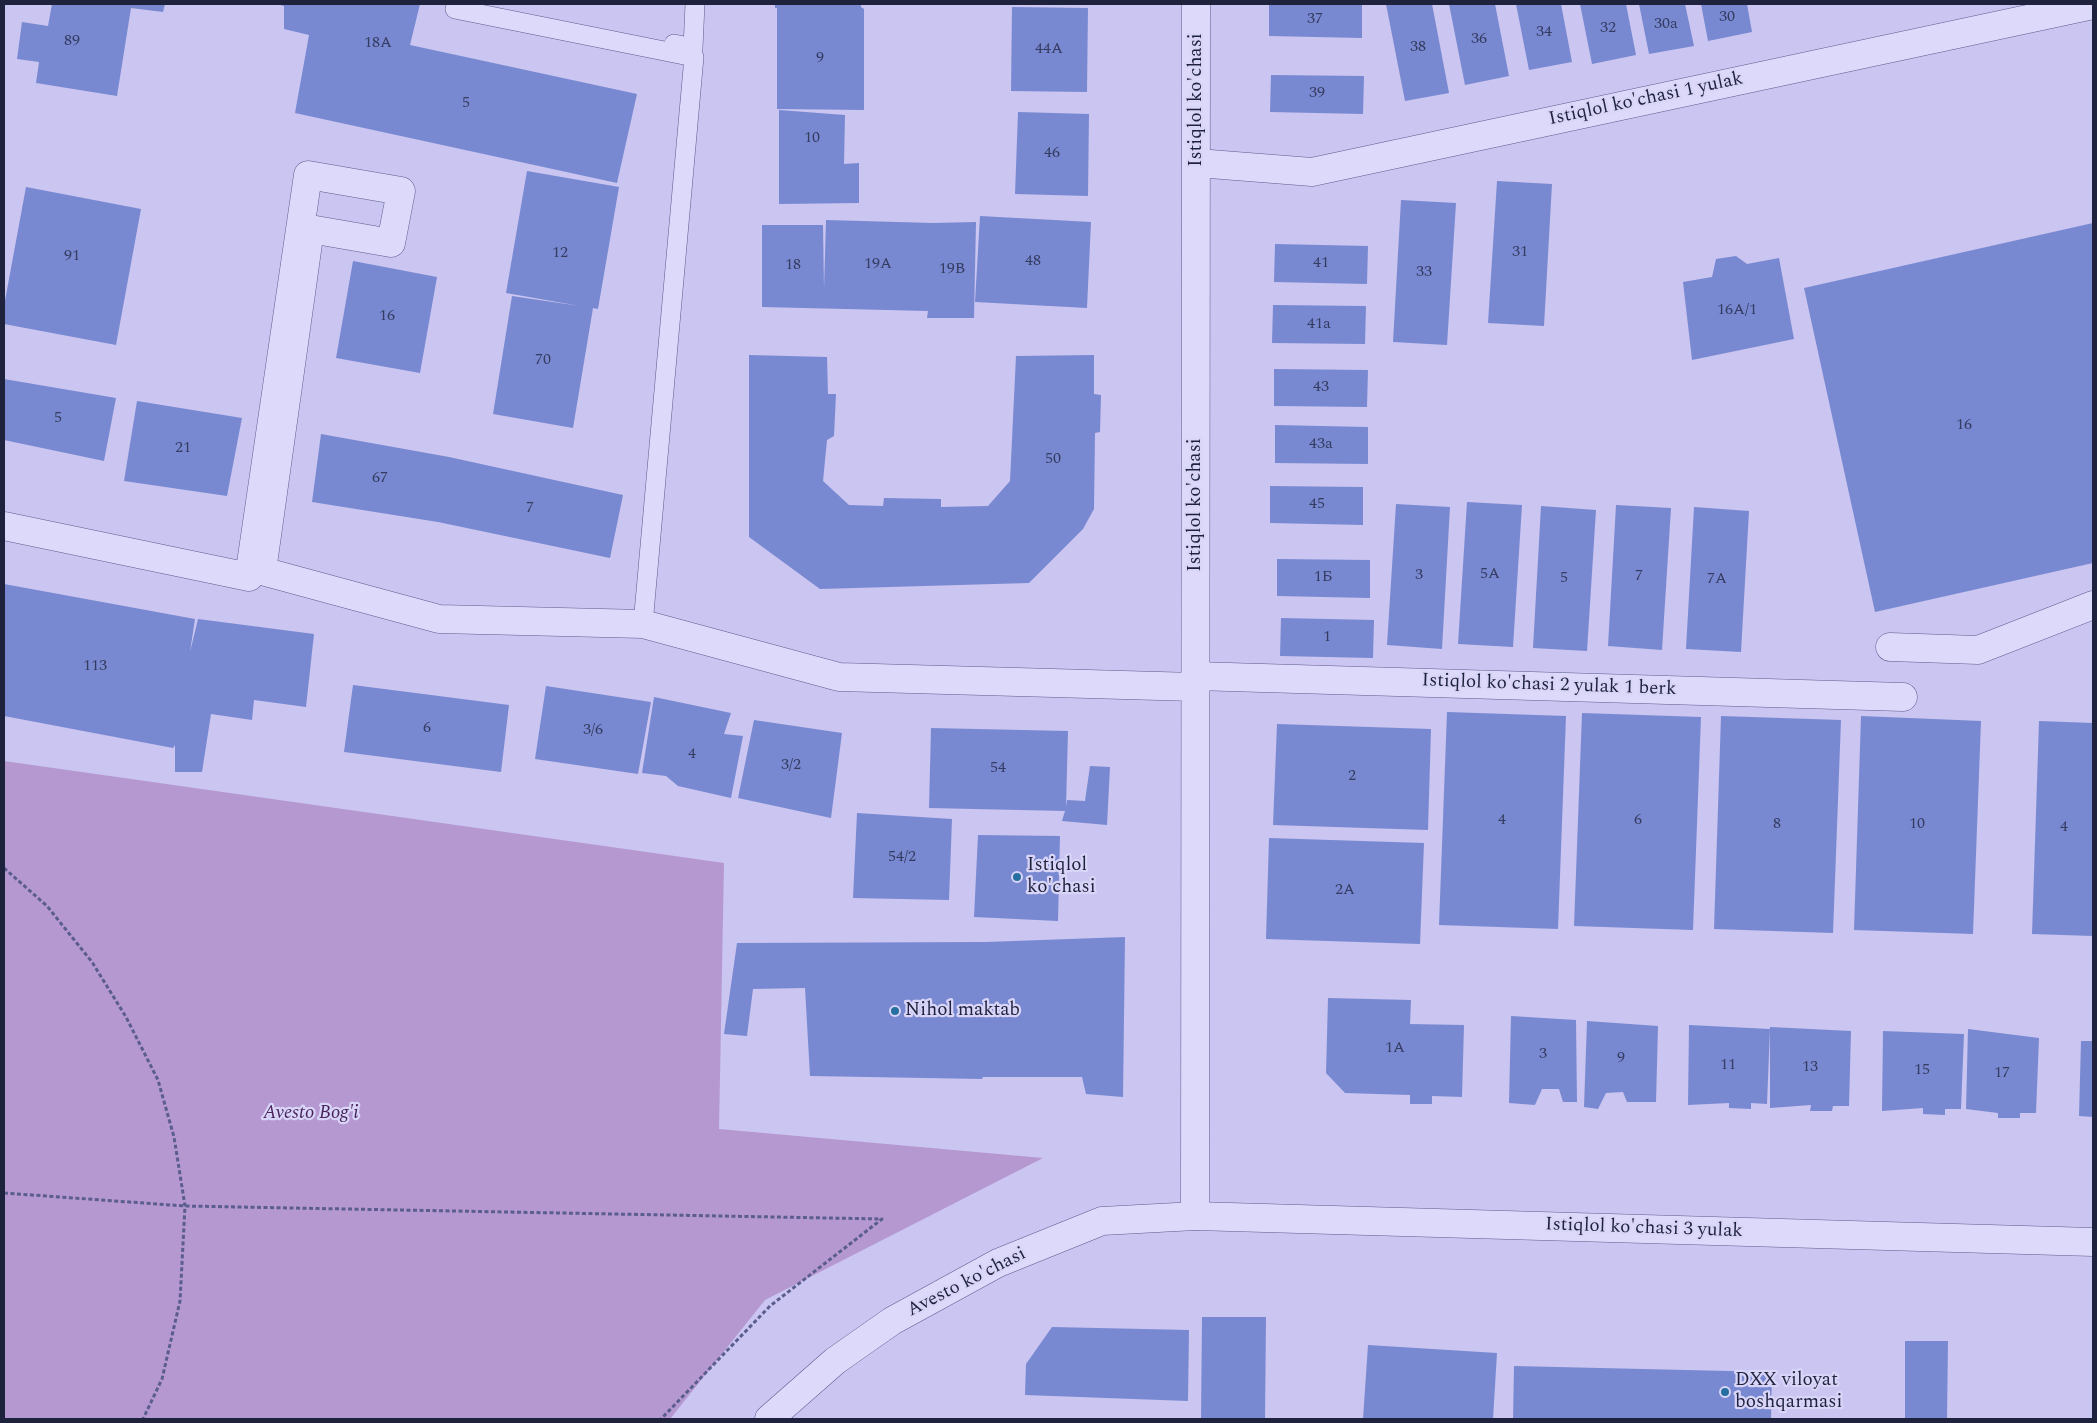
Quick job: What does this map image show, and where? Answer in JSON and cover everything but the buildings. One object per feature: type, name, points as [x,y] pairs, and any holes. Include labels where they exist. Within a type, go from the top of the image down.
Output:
[{"type":"street","name":"Istiqlol ko'chasi","points":[[1195,1216],[1196,4]]},
{"type":"street","name":"Istiqlol ko'chasi 1 yulak","points":[[1197,163],[1312,172],[2093,4]]},
{"type":"street","name":"Istiqlol ko'chasi 2 yulak 1 berk","points":[[4,526],[249,577],[308,175],[402,191],[391,243],[310,229],[262,571],[439,619],[643,624],[838,677],[1195,681],[1902,697]]},
{"type":"street","points":[[1890,647],[1978,650],[2093,605]]},
{"type":"street","name":"Istiqlol ko'chasi 3 yulak","points":[[1195,1216],[2093,1242]]},
{"type":"street","name":"Avesto ko'chasi","points":[[769,1419],[835,1361],[892,1322],[998,1263],[1102,1221],[1195,1216]]},
{"type":"lane","points":[[458,4],[455,9],[694,57],[643,624]]},
{"type":"lane","points":[[489,4],[693,48],[695,4]]},
{"type":"path","points":[[4,868],[47,906],[92,962],[126,1017],[158,1080],[174,1138],[185,1206],[180,1301],[162,1378],[143,1419]]},
{"type":"path","points":[[4,1193],[185,1206],[882,1219],[770,1306],[661,1419]]},
{"type":"green space","name":"Avesto Bog'i","points":[[4,761],[724,863],[719,1129],[1043,1158],[765,1300],[670,1419],[4,1419]]},
{"type":"place","name":"Istiqlol ko'chasi","points":[[1017,877]]},
{"type":"place","name":"Nihol maktab","points":[[895,1011]]},
{"type":"place","name":"DXX viloyat boshqarmasi","points":[[1725,1392]]}]
